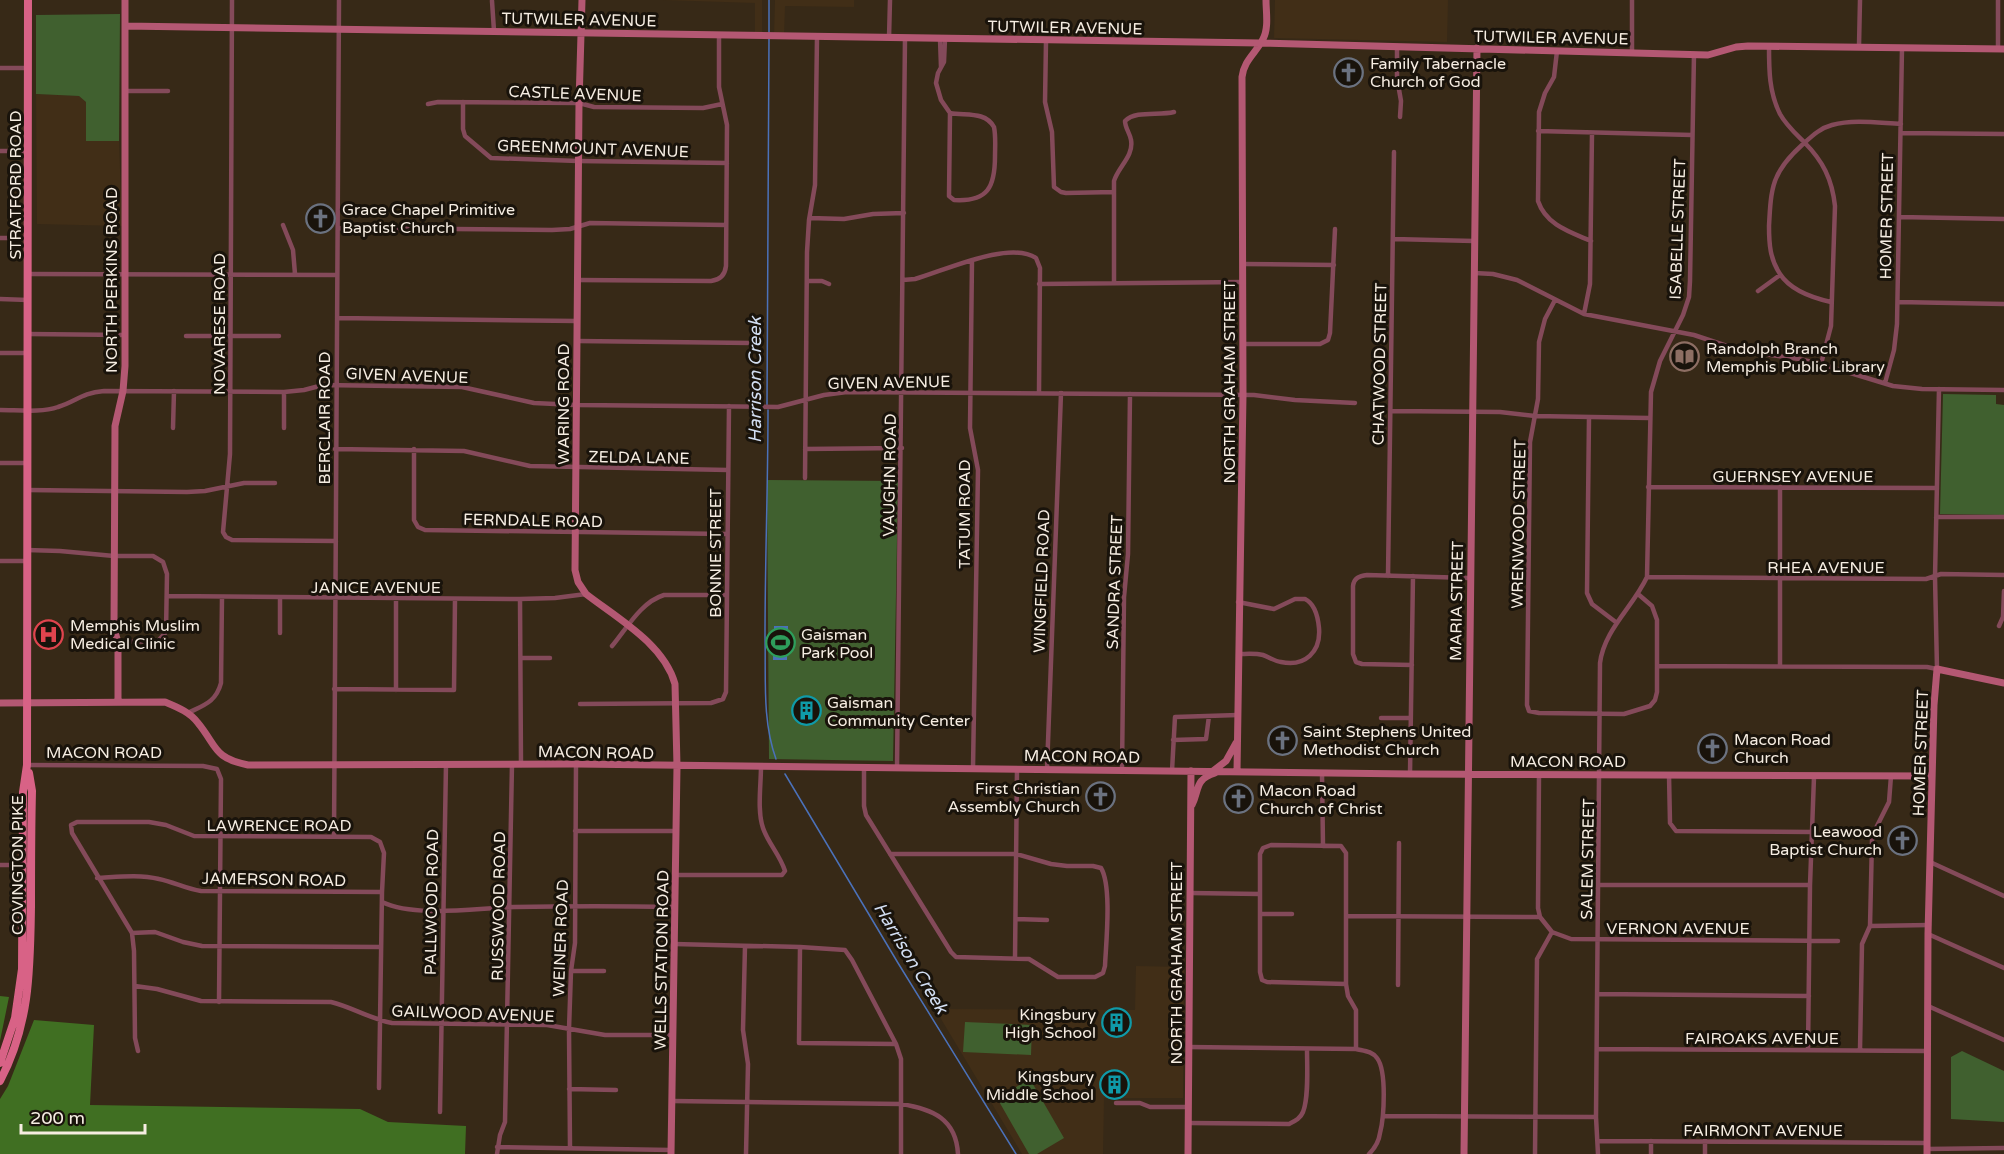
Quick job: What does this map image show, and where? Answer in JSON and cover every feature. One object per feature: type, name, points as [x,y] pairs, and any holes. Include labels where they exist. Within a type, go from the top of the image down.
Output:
[{"type":"main road","name":"STRATFORD ROAD","points":[[27,765],[28,0]]},
{"type":"main road","name":"COVINGTON PIKE","points":[[0,1063],[15,1018],[22,969],[32,791],[27,765]]},
{"type":"main road","name":"COVINGTON PIKE","points":[[0,1082],[18,1040],[27,1001],[30,970],[27,865]]},
{"type":"street","name":"NORTH PERKINS ROAD","points":[[118,702],[118,642],[114,629],[114,491],[115,426],[123,391],[125,334],[125,0]]},
{"type":"street","name":"NOVARESE ROAD","points":[[231,0],[230,454],[223,529],[228,538],[240,540],[336,541]]},
{"type":"street","name":"BERCLAIR ROAD","points":[[334,837],[339,0]]},
{"type":"street","name":"WARING ROAD","points":[[582,0],[578,161],[575,533],[576,577],[586,594]]},
{"type":"street","points":[[889,38],[890,0]]},
{"type":"street","name":"NORTH GRAHAM STREET","points":[[1237,772],[1243,395],[1242,76],[1244,65],[1260,43],[1266,28],[1266,0]]},
{"type":"street","points":[[1632,0],[1632,52]]},
{"type":"street","points":[[1859,46],[1860,0]]},
{"type":"street","points":[[1998,0],[2001,49]]},
{"type":"street","points":[[492,1],[494,31]]},
{"type":"street","name":"TUTWILER AVENUE","points":[[125,26],[1260,43],[1694,54],[1716,53],[1741,46],[2001,49]]},
{"type":"street","points":[[578,280],[711,281],[721,277],[725,270],[727,122],[718,81],[719,35]]},
{"type":"street","points":[[804,478],[807,252],[815,185],[817,37]]},
{"type":"street","name":"VAUGHN ROAD","points":[[897,768],[905,38]]},
{"type":"street","points":[[942,39],[944,62],[936,79],[936,87],[950,113],[949,192],[951,199],[957,201],[975,199],[986,192],[994,179],[994,127],[987,118],[978,115],[950,113]]},
{"type":"street","points":[[1046,41],[1045,102],[1052,132],[1054,187],[1066,193],[1114,192]]},
{"type":"street","points":[[1769,46],[1772,96],[1780,115],[1789,128],[1818,157],[1828,172],[1833,189],[1835,206],[1831,326],[1821,364]]},
{"type":"street","points":[[1397,47],[1400,117]]},
{"type":"street","name":"MARIA STREET","points":[[1464,1154],[1477,48]]},
{"type":"street","name":"HOMER STREET","points":[[1885,383],[1895,340],[1898,303],[1902,48]]},
{"type":"street","points":[[1557,51],[1554,77],[1539,111],[1537,191],[1540,207],[1552,222],[1591,241]]},
{"type":"street","name":"ISABELLE STREET","points":[[1647,577],[1651,392],[1656,372],[1677,332],[1687,306],[1690,281],[1694,54]]},
{"type":"street","points":[[0,68],[28,68]]},
{"type":"street","points":[[124,91],[168,91]]},
{"type":"street","name":"CASTLE AVENUE","points":[[428,104],[463,102],[692,108],[722,104]]},
{"type":"street","name":"GREENMOUNT AVENUE","points":[[463,102],[465,136],[491,158],[727,163]]},
{"type":"street","points":[[1114,283],[1115,177],[1127,159],[1131,145],[1125,124],[1126,119],[1134,115],[1161,115],[1174,112]]},
{"type":"street","points":[[1831,302],[1816,299],[1802,292],[1780,275],[1772,259],[1769,243],[1770,192],[1787,158],[1817,132],[1831,125],[1849,123],[1901,124]]},
{"type":"street","points":[[1538,131],[1692,135]]},
{"type":"street","points":[[1584,314],[1590,291],[1592,133]]},
{"type":"street","points":[[1901,133],[2004,134]]},
{"type":"street","points":[[0,151],[28,151]]},
{"type":"street","name":"CHATWOOD STREET","points":[[1388,576],[1394,152]]},
{"type":"street","points":[[810,218],[844,219],[873,214],[904,213]]},
{"type":"street","points":[[1899,217],[2004,219]]},
{"type":"street","points":[[338,228],[566,230],[594,223],[726,225]]},
{"type":"street","points":[[283,225],[292,250],[295,274]]},
{"type":"street","points":[[1243,344],[1320,344],[1327,342],[1330,333],[1335,229]]},
{"type":"street","points":[[0,238],[28,238]]},
{"type":"street","points":[[1393,239],[1474,241]]},
{"type":"street","points":[[903,280],[915,279],[991,254],[1034,256],[1039,265],[1040,284],[1039,393]]},
{"type":"street","name":"TATUM ROAD","points":[[972,260],[970,428],[978,459],[973,768]]},
{"type":"street","points":[[1243,264],[1334,265]]},
{"type":"street","points":[[1474,273],[1493,274],[1517,280],[1584,314],[1694,335],[1742,351],[1821,364],[1885,383],[1911,388],[2004,390]]},
{"type":"street","points":[[28,274],[337,275]]},
{"type":"street","points":[[1758,291],[1780,275]]},
{"type":"street","points":[[807,281],[822,281],[829,284]]},
{"type":"street","points":[[1040,284],[1243,282]]},
{"type":"street","points":[[0,299],[28,300]]},
{"type":"street","name":"WRENWOOD STREET","points":[[1555,300],[1545,319],[1539,342],[1538,394],[1530,442],[1527,705],[1533,713],[1600,714]]},
{"type":"street","points":[[1898,303],[2004,304]]},
{"type":"street","points":[[337,318],[577,321]]},
{"type":"street","points":[[28,334],[125,334]]},
{"type":"street","points":[[186,336],[279,336]]},
{"type":"street","points":[[577,341],[751,343]]},
{"type":"street","points":[[0,353],[28,353]]},
{"type":"street","name":"GIVEN AVENUE","points":[[0,410],[58,407],[81,395],[93,392],[284,392],[323,385],[462,387],[534,403],[576,405],[774,407],[840,393],[1243,395],[1355,403]]},
{"type":"street","name":"HOMER STREET","points":[[1927,1149],[1928,934],[1937,669],[1935,577],[1940,389]]},
{"type":"street","points":[[173,428],[174,391]]},
{"type":"street","points":[[284,392],[284,428]]},
{"type":"street","name":"WINGFIELD ROAD","points":[[1047,769],[1061,393]]},
{"type":"street","name":"SANDRA STREET","points":[[1122,770],[1130,394]]},
{"type":"street","name":"BONNIE STREET","points":[[677,703],[711,703],[723,699],[726,692],[729,406]]},
{"type":"street","points":[[1391,411],[1649,418]]},
{"type":"street","points":[[1589,417],[1587,592],[1592,604],[1617,623]]},
{"type":"street","points":[[805,449],[902,448]]},
{"type":"street","name":"ZELDA LANE","points":[[335,449],[464,451],[530,466],[728,470]]},
{"type":"street","name":"FERNDALE ROAD","points":[[414,449],[414,520],[418,527],[425,530],[727,534]]},
{"type":"street","points":[[0,463],[28,463]]},
{"type":"street","points":[[28,490],[187,492],[249,483],[275,483]]},
{"type":"street","points":[[1780,487],[1780,666]]},
{"type":"street","name":"GUERNSEY AVENUE","points":[[1648,488],[1937,488]]},
{"type":"street","points":[[1936,517],[2004,517]]},
{"type":"street","points":[[27,550],[114,556],[153,556],[163,562],[167,574],[166,632],[162,638],[152,642],[118,642]]},
{"type":"street","points":[[0,561],[27,561]]},
{"type":"street","name":"RHEA AVENUE","points":[[1647,577],[1928,579],[1941,574],[2004,575]]},
{"type":"street","points":[[1410,774],[1413,576]]},
{"type":"street","points":[[1412,665],[1359,663],[1355,659],[1353,654],[1354,582],[1359,577],[1469,578]]},
{"type":"street","name":"SALEM STREET","points":[[1598,1154],[1596,1117],[1602,654],[1606,640],[1647,577]]},
{"type":"street","points":[[1998,626],[2003,617],[2004,591]]},
{"type":"street","points":[[586,594],[658,651],[672,672],[677,703],[677,766]]},
{"type":"street","name":"JANICE AVENUE","points":[[167,596],[455,599],[555,598],[586,594]]},
{"type":"street","points":[[1600,714],[1624,714],[1650,706],[1656,697],[1657,616],[1652,606],[1638,594]]},
{"type":"street","points":[[612,646],[647,604],[656,597],[727,595]]},
{"type":"street","points":[[0,703],[165,702],[188,714],[218,695],[221,683],[222,597]]},
{"type":"street","points":[[280,598],[280,633]]},
{"type":"street","points":[[520,598],[521,765]]},
{"type":"street","points":[[396,599],[396,690]]},
{"type":"street","points":[[334,689],[454,690],[455,599]]},
{"type":"street","points":[[1238,602],[1272,609],[1280,608],[1295,599],[1308,600],[1314,607],[1319,630],[1315,650],[1302,662],[1285,663],[1262,655],[1238,654]]},
{"type":"street","points":[[521,658],[550,658]]},
{"type":"street","points":[[1657,666],[1927,667],[2004,683]]},
{"type":"street","points":[[580,704],[677,703]]},
{"type":"street","name":"MACON ROAD","points":[[188,714],[198,722],[212,746],[221,754],[232,762],[248,765],[576,764],[1410,774],[1932,776]]},
{"type":"street","points":[[1172,771],[1175,717],[1238,715]]},
{"type":"street","points":[[1173,740],[1206,739],[1209,716]]},
{"type":"street","points":[[1381,718],[1411,718]]},
{"type":"street","points":[[1191,808],[1201,781],[1216,772],[1226,761],[1237,741]]},
{"type":"street","name":"PALLWOOD ROAD","points":[[440,1112],[446,764]]},
{"type":"street","name":"RUSSWOOD ROAD","points":[[497,1154],[497,1146],[505,1122],[512,764]]},
{"type":"street","name":"WEINER ROAD","points":[[570,1148],[569,1029],[571,971],[575,948],[576,764]]},
{"type":"street","name":"MACON ROAD","points":[[27,765],[203,766],[217,769],[221,779],[219,837]]},
{"type":"street","name":"WELLS STATION ROAD","points":[[671,1152],[677,766]]},
{"type":"street","points":[[675,875],[782,875],[785,871],[782,862],[763,830],[761,766]]},
{"type":"street","points":[[864,767],[866,815],[890,854],[956,957],[1029,959],[1058,977],[1095,977],[1103,973],[1107,916],[1105,875],[1101,868],[1051,864],[1016,854],[890,854]]},
{"type":"street","points":[[1015,958],[1017,769]]},
{"type":"street","name":"NORTH GRAHAM STREET","points":[[1188,1154],[1191,771]]},
{"type":"street","points":[[1322,773],[1323,846]]},
{"type":"street","points":[[1535,1154],[1537,959],[1552,932],[1540,917],[1538,908],[1539,774]]},
{"type":"street","points":[[1669,775],[1669,820],[1672,829],[1681,832],[1813,832]]},
{"type":"street","points":[[1860,1050],[1862,944],[1870,926],[1872,840],[1890,802],[1891,776]]},
{"type":"street","points":[[1808,1050],[1814,777]]},
{"type":"street","name":"LAWRENCE ROAD","points":[[97,878],[72,833],[71,825],[77,822],[148,822],[166,825],[194,836],[371,837],[380,842],[384,854],[382,892]]},
{"type":"street","points":[[575,831],[676,831]]},
{"type":"street","points":[[219,837],[219,1002]]},
{"type":"street","points":[[1398,985],[1399,843]]},
{"type":"street","points":[[1346,984],[1262,980],[1260,972],[1260,894],[1261,850],[1263,848],[1271,845],[1341,846],[1346,853],[1346,984],[1348,996],[1356,1010],[1356,1049]]},
{"type":"street","points":[[1930,862],[2004,896]]},
{"type":"street","points":[[0,865],[27,865]]},
{"type":"street","name":"JAMERSON ROAD","points":[[97,878],[145,877],[159,879],[184,888],[219,892],[382,892]]},
{"type":"street","points":[[97,878],[132,933],[135,1038],[138,1051]]},
{"type":"street","points":[[1598,885],[1810,885]]},
{"type":"street","points":[[379,1088],[382,892]]},
{"type":"street","points":[[1190,893],[1260,894]]},
{"type":"street","points":[[382,902],[402,909],[442,910],[576,906],[675,907]]},
{"type":"street","points":[[1261,914],[1292,914]]},
{"type":"street","points":[[1347,916],[1540,917]]},
{"type":"street","points":[[1016,919],[1047,920]]},
{"type":"street","points":[[1870,926],[1929,925]]},
{"type":"street","points":[[132,933],[155,932],[202,946],[381,947]]},
{"type":"street","name":"VERNON AVENUE","points":[[1552,932],[1571,939],[1838,941]]},
{"type":"street","points":[[1928,934],[2004,968]]},
{"type":"street","points":[[674,944],[845,950],[897,1044],[901,1059],[901,1154]]},
{"type":"street","points":[[745,946],[744,1035],[748,1064],[746,1154]]},
{"type":"street","points":[[800,947],[799,1043],[897,1044]]},
{"type":"street","points":[[571,971],[604,971]]},
{"type":"street","name":"GAILWOOD AVENUE","points":[[135,986],[157,989],[201,1001],[331,1002],[349,1006],[379,1021],[392,1023],[547,1024],[605,1035],[673,1035]]},
{"type":"street","points":[[1598,994],[1809,996]]},
{"type":"street","points":[[1928,1006],[2004,1040]]},
{"type":"street","points":[[1188,1047],[1356,1049],[1370,1052],[1379,1060],[1383,1072],[1383,1116],[1380,1135],[1369,1154]]},
{"type":"street","points":[[1188,1123],[1288,1124],[1298,1120],[1304,1112],[1307,1049]]},
{"type":"street","name":"FAIROAKS AVENUE","points":[[1597,1049],[1927,1051]]},
{"type":"street","points":[[569,1089],[616,1090]]},
{"type":"street","points":[[672,1101],[916,1106],[935,1113],[950,1125],[956,1138],[958,1154]]},
{"type":"street","points":[[1116,1103],[1140,1103],[1150,1107],[1188,1107]]},
{"type":"street","points":[[1383,1116],[1596,1117]]},
{"type":"street","name":"FAIRMONT AVENUE","points":[[1598,1141],[1705,1141],[1927,1149],[2004,1149]]},
{"type":"street","points":[[1651,1141],[1651,1154]]},
{"type":"street","points":[[1705,1141],[1705,1154]]},
{"type":"street","points":[[497,1146],[671,1152]]},
{"type":"street","points":[[1954,1149],[1960,1154]]},
{"type":"shaded area","points":[[663,0],[762,0],[762,35],[755,35],[755,3]]},
{"type":"shaded area","points":[[775,0],[854,0],[854,7],[785,6],[784,36],[774,35]]},
{"type":"shaded area","points":[[1275,0],[1448,0],[1447,42],[1274,38]]},
{"type":"shaded area","points":[[36,94],[79,96],[86,102],[86,141],[119,141],[122,226],[37,224]]},
{"type":"shaded area","points":[[1136,966],[1184,967],[1183,1098],[1104,1098],[1103,1154],[1022,1154],[941,1019],[938,1009],[1135,1010]]},
{"type":"green space","points":[[120,14],[119,141],[86,141],[86,102],[79,96],[36,94],[36,15]]},
{"type":"green space","points":[[1943,394],[1996,395],[1996,404],[2004,405],[2004,515],[1940,514]]},
{"type":"green space","points":[[767,480],[898,481],[893,761],[769,759]]},
{"type":"green space","points":[[0,996],[9,997],[0,1041]]},
{"type":"green space","points":[[34,1020],[94,1025],[90,1105],[360,1109],[388,1122],[466,1126],[465,1154],[0,1154],[0,1099],[8,1086]]},
{"type":"green space","points":[[965,1022],[1032,1025],[1031,1055],[963,1052]]},
{"type":"green space","points":[[1962,1051],[2004,1071],[2004,1122],[1951,1119],[1951,1057]]},
{"type":"green space","points":[[1030,1079],[1064,1138],[1037,1154],[1029,1154],[997,1098]]},
{"type":"water","name":"Gaisman Park Pool","points":[[774,626],[788,626],[787,660],[773,660]]},
{"type":"waterway","name":"Harrison Creek","points":[[769,0],[769,33]]},
{"type":"waterway","name":"Harrison Creek","points":[[767,405],[769,38]]},
{"type":"waterway","name":"Harrison Creek","points":[[768,410],[765,682],[769,729],[776,759]]},
{"type":"waterway","name":"Harrison Creek","points":[[785,774],[1016,1154]]},
{"type":"place","name":"Family Tabernacle Church of God","points":[[1349,72]]},
{"type":"place","name":"Grace Chapel Primitive Baptist Church","points":[[321,218]]},
{"type":"place","name":"Randolph Branch Memphis Public Library","points":[[1685,357]]},
{"type":"place","name":"Memphis Muslim Medical Clinic","points":[[49,634]]},
{"type":"place","name":"Gaisman Park Pool","points":[[780,643]]},
{"type":"place","name":"Gaisman Community Center","points":[[806,711]]},
{"type":"place","name":"Saint Stephens United Methodist Church","points":[[1282,740]]},
{"type":"place","name":"Macon Road Church","points":[[1713,748]]},
{"type":"place","name":"First Christian Assembly Church","points":[[1101,797]]},
{"type":"place","name":"Macon Road Church of Christ","points":[[1238,799]]},
{"type":"place","name":"Leawood Baptist Church","points":[[1903,840]]},
{"type":"place","name":"Kingsbury High School","points":[[1117,1023]]},
{"type":"place","name":"Kingsbury Middle School","points":[[1115,1085]]}]
